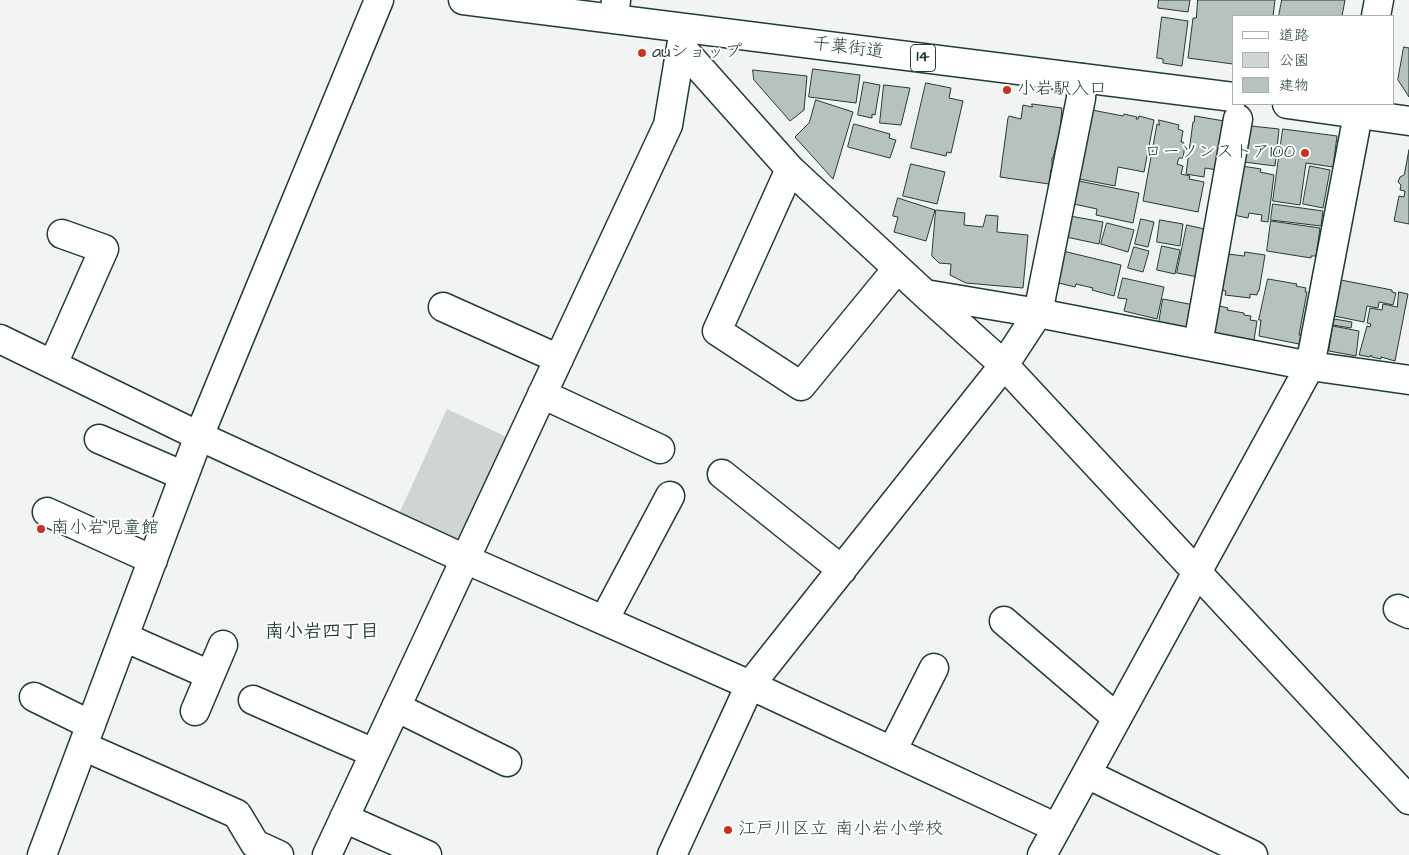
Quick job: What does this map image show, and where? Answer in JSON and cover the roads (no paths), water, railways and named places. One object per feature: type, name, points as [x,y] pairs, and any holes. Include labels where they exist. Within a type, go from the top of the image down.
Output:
[{"type":"main road","points":[[42,855],[199,436],[379,0]]},
{"type":"main road","name":"千葉街道","points":[[463,0],[615,9],[683,38],[1082,78],[1236,108]]},
{"type":"main road","points":[[1376,15],[1379,0]]},
{"type":"main road","points":[[683,38],[790,169],[1004,365],[1409,800]]},
{"type":"main road","points":[[327,855],[668,125],[683,38]]},
{"type":"main road","points":[[672,855],[750,685],[1004,365],[1038,312],[1081,98],[1082,78]]},
{"type":"main road","points":[[1305,105],[1359,108],[1409,121]]},
{"type":"main road","points":[[1198,344],[1236,108]]},
{"type":"main road","points":[[1042,855],[1310,366],[1359,108]]},
{"type":"main road","points":[[790,169],[717,331],[801,386],[897,269]]},
{"type":"main road","points":[[53,364],[104,249],[62,234]]},
{"type":"main road","points":[[925,294],[1038,312],[1310,366],[1409,380]]},
{"type":"main road","points":[[443,307],[559,358]]},
{"type":"main road","points":[[0,339],[199,436],[465,559],[750,685],[1057,828]]},
{"type":"main road","points":[[542,394],[660,449]]},
{"type":"main road","points":[[99,439],[184,476]]},
{"type":"main road","points":[[722,474],[842,570]]},
{"type":"main road","points":[[604,620],[670,496]]},
{"type":"main road","points":[[47,512],[153,560]]},
{"type":"main road","points":[[1004,621],[1117,718]]},
{"type":"main road","points":[[124,637],[210,675]]},
{"type":"main road","points":[[195,711],[223,645]]},
{"type":"main road","points":[[892,751],[934,668]]},
{"type":"main road","points":[[34,697],[87,736],[237,814],[255,844],[279,855]]},
{"type":"main road","points":[[253,700],[374,753]]},
{"type":"main road","points":[[396,707],[507,762]]},
{"type":"main road","points":[[1087,774],[1253,855]]},
{"type":"main road","points":[[344,818],[427,855]]},
{"type":"place","name":"auショップ","points":[[642,53]]},
{"type":"place","name":"小岩駅入口","points":[[1007,90]]},
{"type":"place","name":"ローソンストア100","points":[[1305,153]]},
{"type":"place","name":"南小岩児童館","points":[[41,529]]},
{"type":"place","name":"江戸川区立 南小岩小学校","points":[[728,830]]},
{"type":"district","name":"南小岩四丁目","points":[[322,633]]}]
